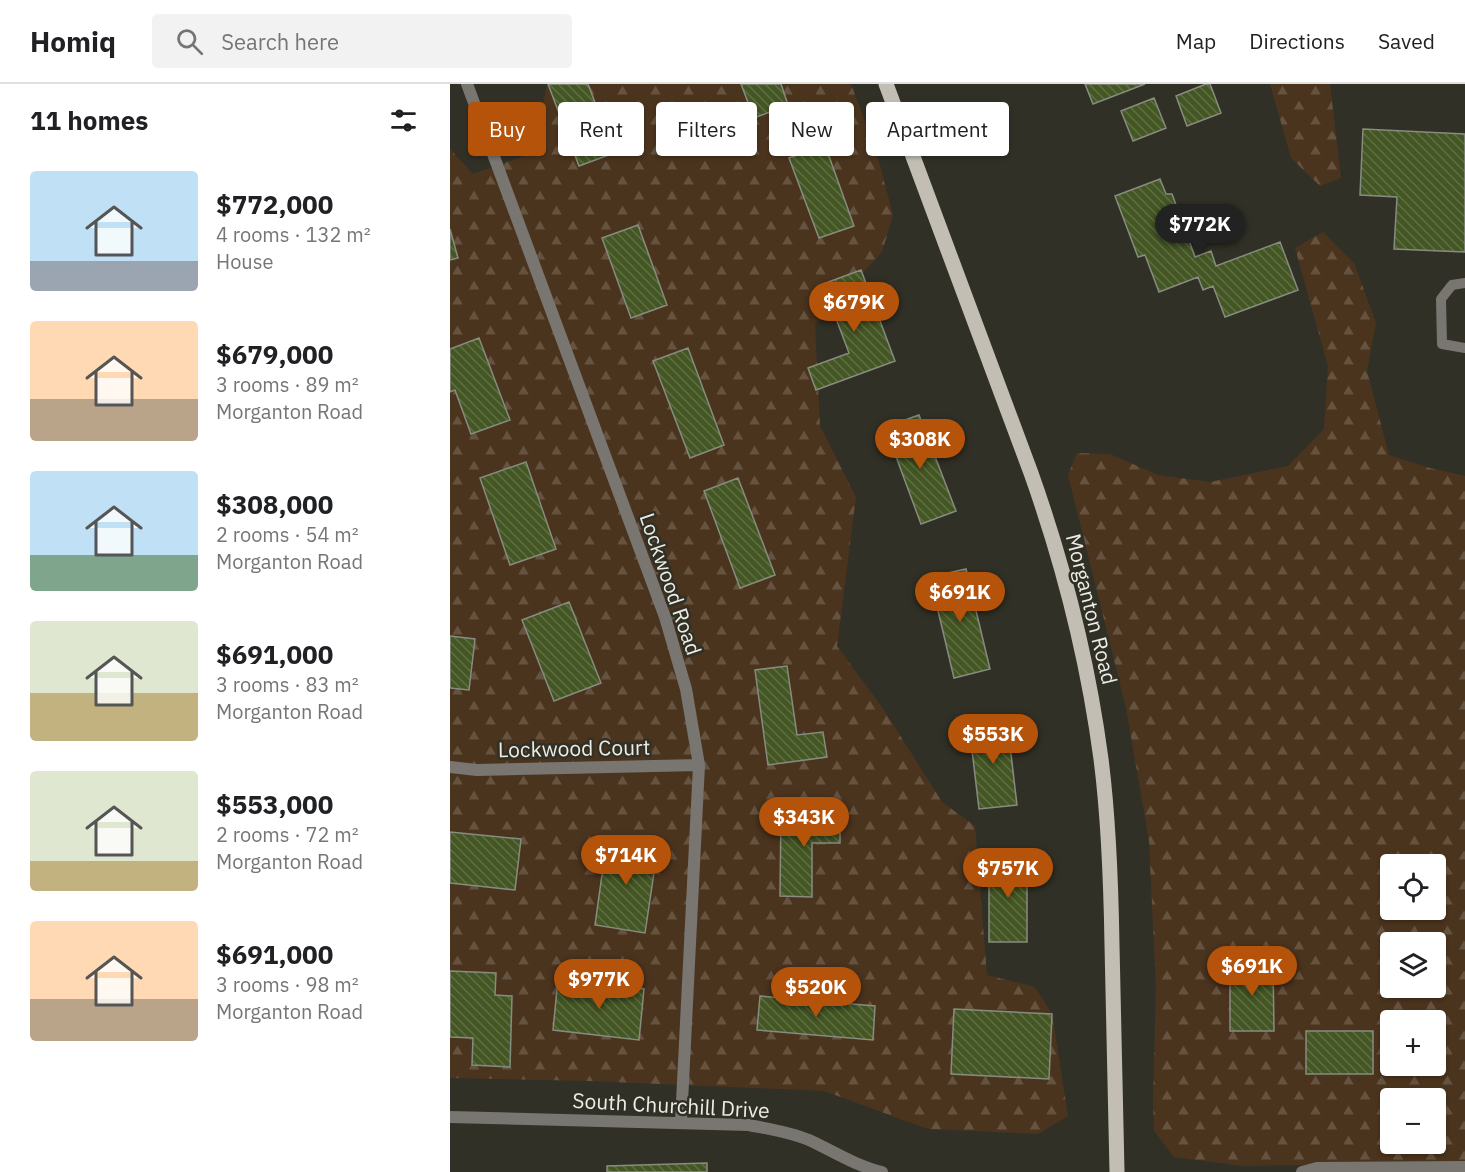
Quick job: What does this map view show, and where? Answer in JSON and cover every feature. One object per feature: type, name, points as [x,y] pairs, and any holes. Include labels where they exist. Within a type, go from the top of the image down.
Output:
[{"type":"main road","name":"Morganton Road","points":[[886,84],[1051,529],[1075,614],[1090,687],[1101,761],[1110,864],[1117,1172]]},
{"type":"street","name":"Lockwood Road","points":[[467,84],[665,617],[686,689],[699,765],[681,1122]]},
{"type":"street","name":"Lockwood Court","points":[[450,767],[477,770],[699,765]]},
{"type":"street","name":"South Churchill Drive","points":[[450,1117],[749,1125],[778,1130],[807,1139],[858,1164],[882,1172]]},
{"type":"street","points":[[1302,1172],[1317,1168],[1465,1167]]},
{"type":"lane","points":[[1465,283],[1452,285],[1441,299],[1440,319],[1442,344],[1465,348]]},
{"type":"green space","points":[[547,84],[851,84],[866,124],[866,156],[877,156],[893,215],[882,252],[815,325],[820,426],[856,497],[837,646],[884,710],[942,802],[975,826],[987,975],[1035,987],[1052,1014],[1068,1116],[1038,1134],[928,1129],[824,1091],[589,1081],[450,1078],[450,149],[473,174],[524,156],[546,156],[546,102],[543,102]]},
{"type":"green space","points":[[1270,84],[1330,84],[1341,178],[1320,186],[1291,158]]},
{"type":"green space","points":[[1323,232],[1354,263],[1376,323],[1367,371],[1389,455],[1465,476],[1465,1162],[1243,1166],[1174,1157],[1154,1131],[1156,988],[1149,841],[1126,708],[1068,475],[1077,453],[1110,454],[1158,475],[1210,482],[1288,466],[1324,429],[1328,366],[1295,248]]},
{"type":"building","points":[[548,84],[588,84],[595,102],[558,102],[558,110]]},
{"type":"building","points":[[741,84],[781,84],[787,102],[769,102],[769,112],[757,117],[757,102],[748,102]]},
{"type":"building","points":[[1085,84],[1145,84],[1093,104]]},
{"type":"building","points":[[1210,84],[1221,113],[1187,126],[1176,96]]},
{"type":"building","points":[[1154,98],[1166,128],[1133,141],[1121,111]]},
{"type":"building","points":[[1363,129],[1465,134],[1465,252],[1394,249],[1397,197],[1360,195]]},
{"type":"building","points":[[575,156],[606,156],[579,166]]},
{"type":"building","points":[[829,156],[854,226],[819,238],[789,158]]},
{"type":"building","points":[[1160,179],[1166,194],[1172,194],[1195,257],[1211,251],[1216,266],[1280,242],[1298,290],[1225,317],[1213,286],[1203,290],[1198,277],[1159,292],[1145,255],[1138,257],[1115,196]]},
{"type":"building","points":[[638,225],[667,305],[631,318],[602,238]]},
{"type":"building","points":[[450,229],[458,258],[450,260]]},
{"type":"building","points":[[861,270],[895,361],[816,390],[808,368],[849,353],[823,284]]},
{"type":"building","points":[[479,338],[510,420],[471,434],[455,390],[450,392],[450,349]]},
{"type":"building","points":[[688,348],[724,445],[690,458],[653,361]]},
{"type":"building","points":[[919,415],[956,511],[921,524],[885,427]]},
{"type":"building","points":[[526,462],[556,549],[510,565],[480,478]]},
{"type":"building","points":[[738,478],[775,575],[740,588],[704,491]]},
{"type":"building","points":[[966,569],[990,669],[954,678],[930,577]]},
{"type":"building","points":[[569,602],[601,683],[554,701],[522,620]]},
{"type":"building","points":[[450,636],[475,639],[469,690],[450,688]]},
{"type":"building","points":[[787,666],[797,735],[823,732],[827,757],[768,765],[755,670]]},
{"type":"building","points":[[1007,720],[1017,805],[979,809],[969,725]]},
{"type":"building","points":[[781,811],[840,812],[840,843],[812,843],[812,897],[780,896]]},
{"type":"building","points":[[450,832],[521,839],[515,890],[450,883]]},
{"type":"building","points":[[607,839],[658,846],[645,933],[595,925]]},
{"type":"building","points":[[1027,856],[1027,942],[989,942],[989,857]]},
{"type":"building","points":[[1273,963],[1274,1031],[1230,1031],[1230,964]]},
{"type":"building","points":[[450,971],[496,973],[495,995],[512,996],[510,1067],[472,1065],[473,1038],[450,1037]]},
{"type":"building","points":[[558,979],[644,989],[639,1040],[553,1030]]},
{"type":"building","points":[[760,996],[875,1006],[873,1040],[757,1030]]},
{"type":"building","points":[[954,1009],[1052,1014],[1049,1079],[951,1074]]},
{"type":"building","points":[[1306,1031],[1373,1031],[1373,1074],[1306,1074]]},
{"type":"building","points":[[707,1163],[707,1172],[607,1172],[607,1166]]}]
